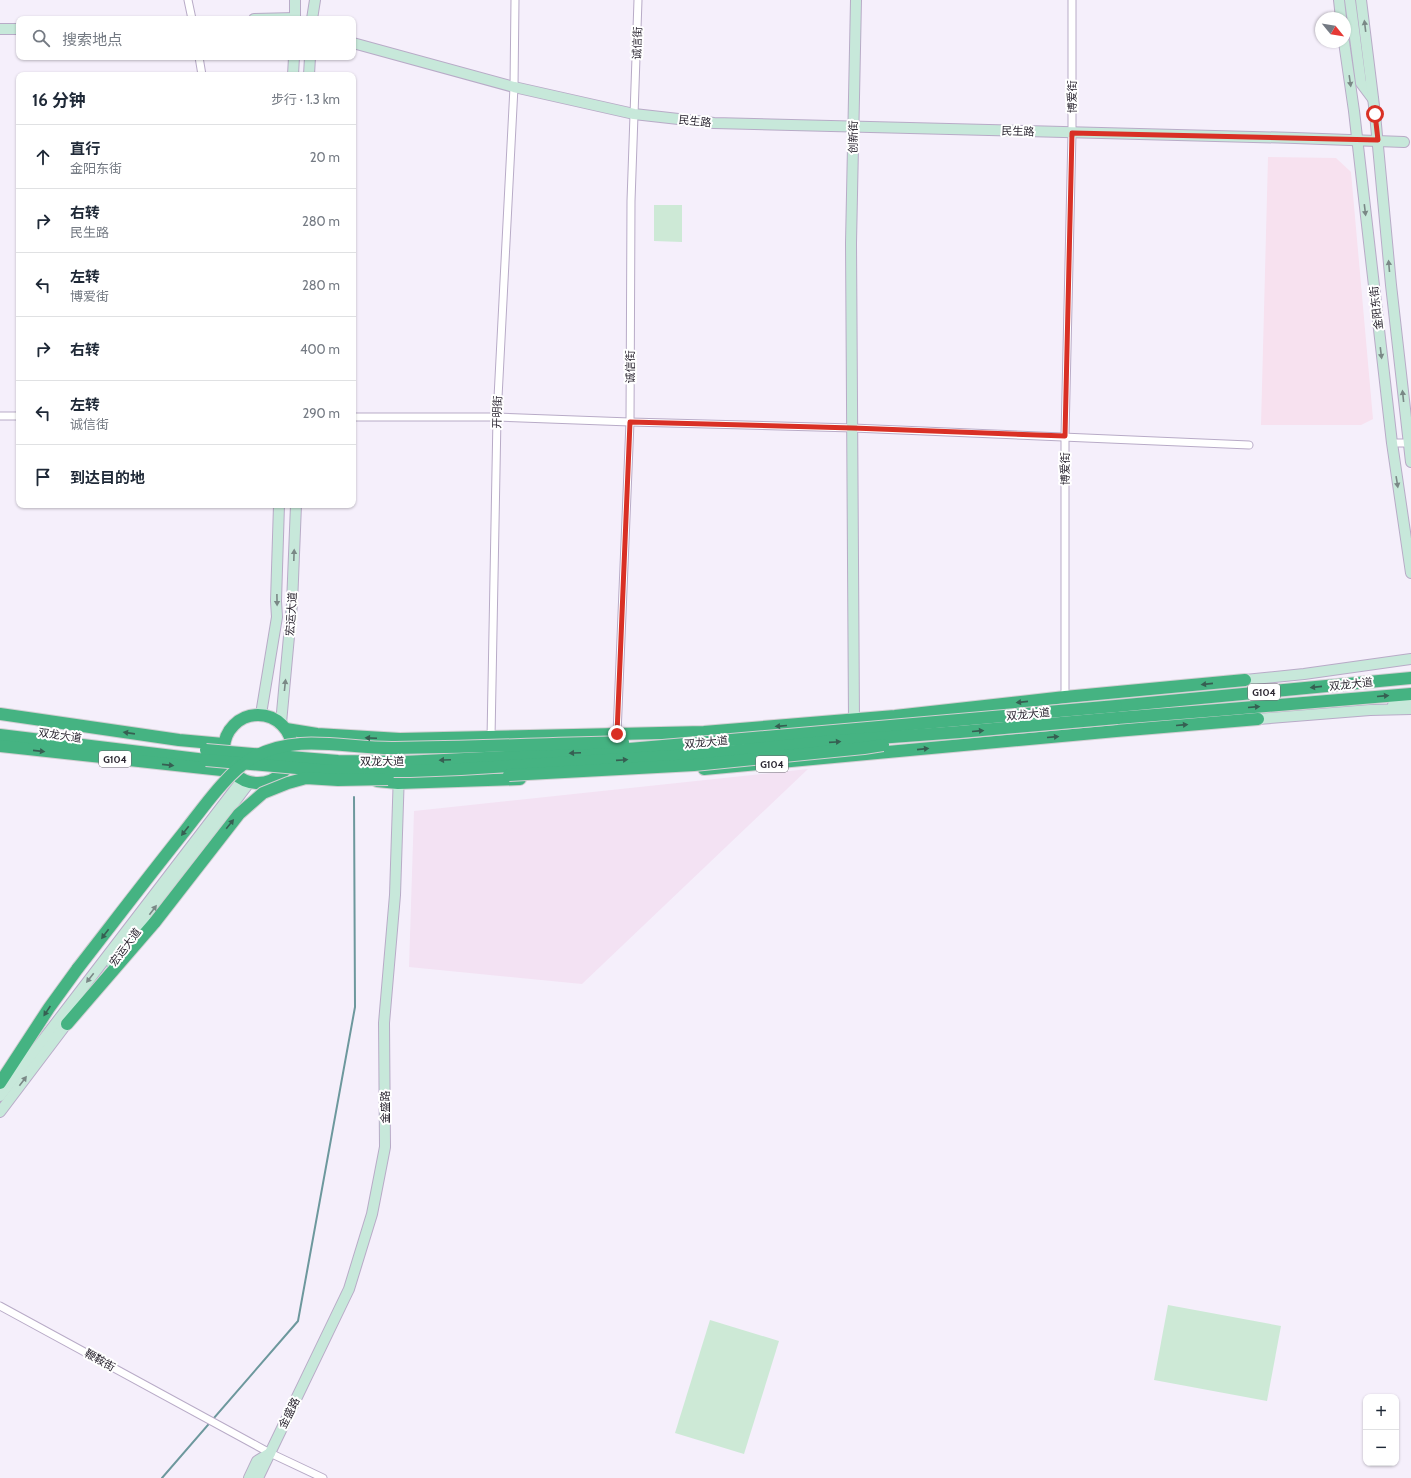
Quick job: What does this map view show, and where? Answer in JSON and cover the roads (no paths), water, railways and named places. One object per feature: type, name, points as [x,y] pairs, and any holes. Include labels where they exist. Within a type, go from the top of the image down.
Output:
[{"type":"highway","name":"双龙大道","points":[[0,735],[221,761],[331,771],[410,771],[707,754],[823,742],[960,732],[1411,678]]},
{"type":"highway","name":"双龙大道","points":[[284,726],[317,734],[400,739],[704,732],[854,720],[1065,697],[1245,680]]},
{"type":"highway","name":"双龙大道","points":[[0,727],[109,742],[250,755],[346,761],[404,762],[584,753],[706,742],[1117,712],[1218,710],[1411,694]]},
{"type":"highway","name":"双龙大道","points":[[0,714],[179,740],[223,744]]},
{"type":"highway","points":[[261,714],[272,717],[284,726],[291,740],[292,751],[290,762],[284,772],[267,782],[257,784],[246,781],[230,771],[224,758],[223,744],[226,735],[232,726],[240,719],[250,715],[261,714]]},
{"type":"highway","name":"双龙大道","points":[[284,772],[398,783],[722,768],[1258,719]]},
{"type":"highway","points":[[67,1024],[155,922],[239,814],[263,793],[288,783],[306,778],[338,780],[447,778],[694,765],[864,748],[960,732]]},
{"type":"highway","points":[[0,1083],[78,968],[136,892],[228,779],[251,759],[273,748],[296,744],[322,743],[393,748],[645,741],[706,742]]},
{"type":"highway","name":"双龙大道","points":[[0,746],[230,771]]},
{"type":"street","points":[[188,0],[191,16]]},
{"type":"street","points":[[295,0],[295,16]]},
{"type":"street","points":[[312,16],[315,0]]},
{"type":"street","name":"开明街","points":[[491,738],[497,417],[514,87],[515,0]]},
{"type":"street","name":"诚信街","points":[[617,734],[630,422],[631,201],[638,0]]},
{"type":"street","name":"创新街","points":[[854,720],[852,274],[856,0]]},
{"type":"street","name":"博爱街","points":[[1065,697],[1065,436],[1072,133],[1072,0]]},
{"type":"street","points":[[1339,0],[1340,12]]},
{"type":"street","points":[[1350,0],[1361,83],[1373,99]]},
{"type":"street","name":"金阳东街","points":[[1362,0],[1378,140],[1391,285],[1411,462]]},
{"type":"street","points":[[0,29],[16,28]]},
{"type":"street","name":"民生路","points":[[356,44],[514,87],[634,114],[714,123],[1378,140],[1404,142]]},
{"type":"street","name":"金阳东街","points":[[1345,48],[1357,140],[1392,443],[1411,573]]},
{"type":"street","points":[[200,60],[202,72]]},
{"type":"street","points":[[293,72],[294,60]]},
{"type":"street","points":[[309,72],[310,60]]},
{"type":"street","points":[[0,416],[16,416]]},
{"type":"street","points":[[356,417],[497,417],[853,428],[1248,445]]},
{"type":"street","points":[[1392,443],[1410,443]]},
{"type":"street","name":"宏运大道","points":[[261,714],[277,617],[276,601],[279,508]]},
{"type":"street","name":"宏运大道","points":[[284,726],[292,604],[296,508]]},
{"type":"street","points":[[1245,680],[1326,672],[1411,659]]},
{"type":"street","points":[[1370,710],[1411,701]]},
{"type":"street","points":[[1258,719],[1370,710],[1411,709]]},
{"type":"street","name":"金盛路","points":[[258,1478],[349,1289],[372,1214],[385,1147],[384,1023],[395,895],[400,739]]},
{"type":"street","name":"宏运大道","points":[[0,1112],[67,1024],[246,781]]},
{"type":"street","name":"宏运大道","points":[[0,1096],[246,781]]},
{"type":"street","name":"鞭鞍街","points":[[0,1306],[270,1453]]},
{"type":"street","points":[[270,1453],[323,1478]]},
{"type":"street","name":"金盛路","points":[[249,1478],[257,1461],[270,1453]]},
{"type":"waterway","points":[[162,1478],[298,1321],[355,1007],[354,797]]}]
